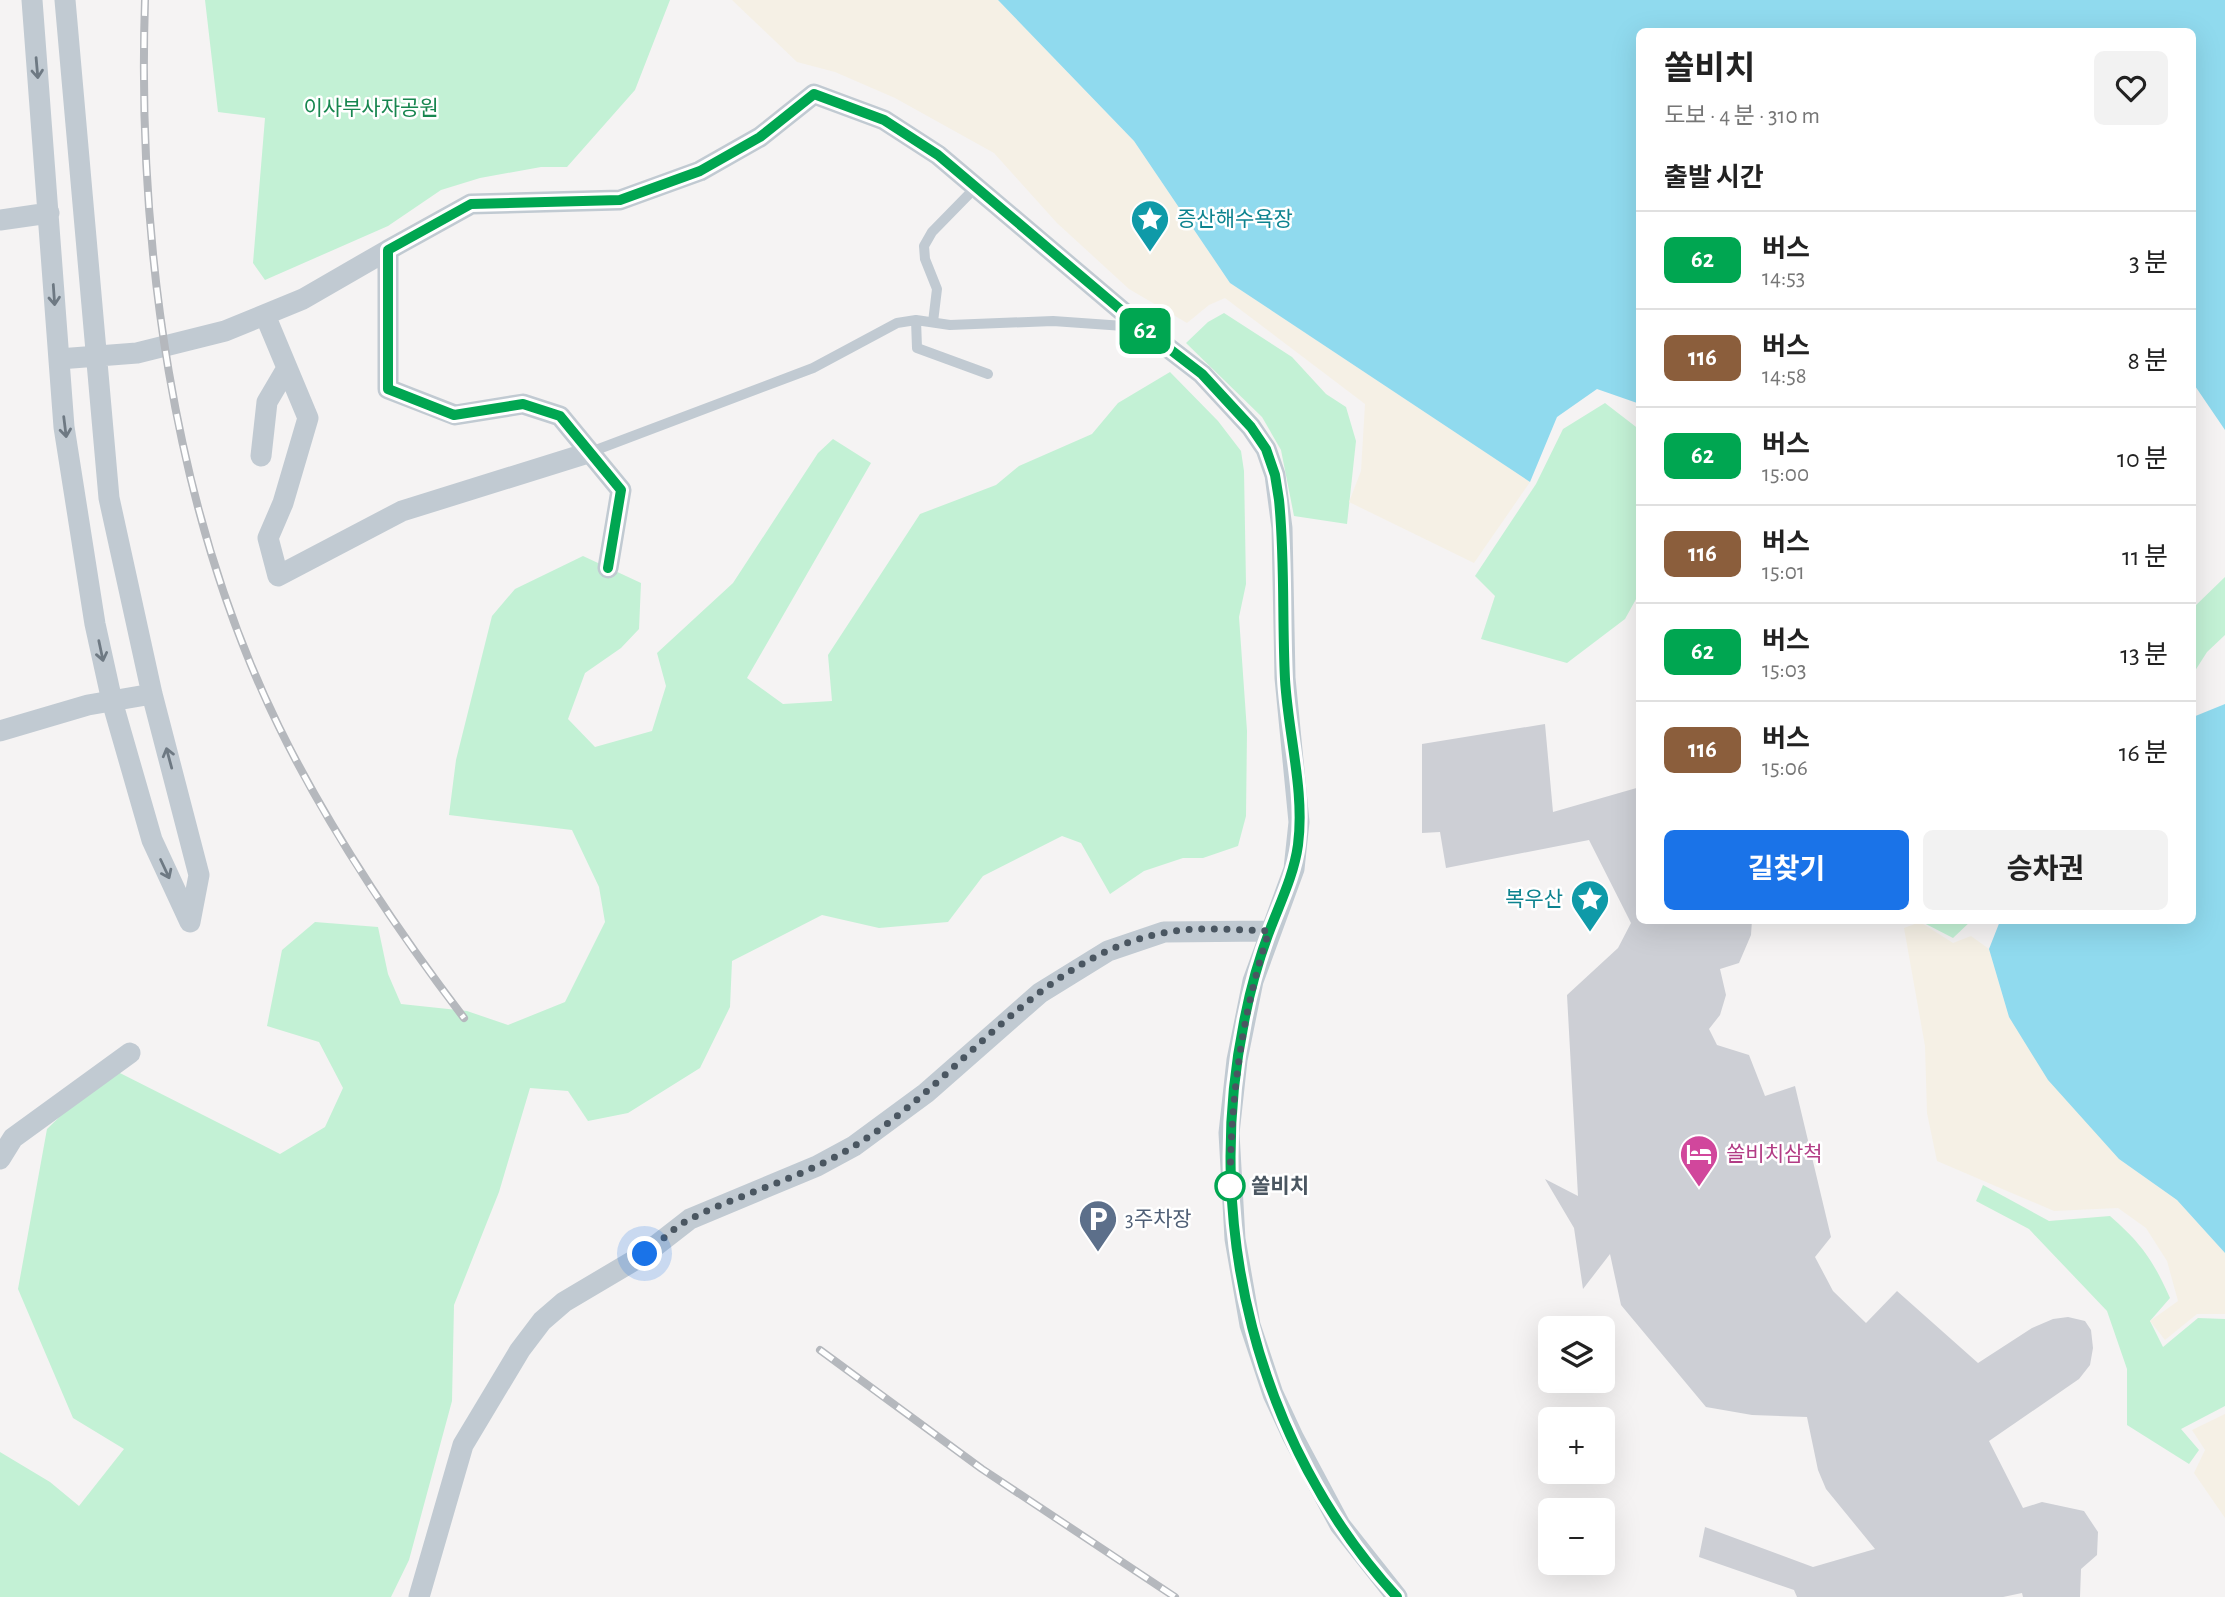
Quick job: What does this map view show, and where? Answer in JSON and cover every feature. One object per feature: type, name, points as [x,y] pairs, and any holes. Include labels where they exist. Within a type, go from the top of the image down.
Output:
[{"type":"street","points":[[32,0],[64,427],[95,624],[112,701],[152,841],[190,922],[199,875],[152,694],[109,498],[65,0]]},
{"type":"street","points":[[59,359],[137,353],[225,331],[303,299],[471,204],[620,200],[700,171],[760,137],[814,94],[884,120],[938,155],[1141,327],[1202,374],[1244,419],[1266,449],[1275,475],[1282,528],[1285,678],[1299,822],[1293,869],[1269,931],[1244,1021],[1229,1133],[1231,1203],[1241,1284],[1250,1325],[1273,1394],[1316,1483],[1361,1555],[1397,1597]]},
{"type":"street","points":[[0,220],[49,213]]},
{"type":"street","points":[[388,250],[388,389],[454,415],[523,404],[560,416],[621,490],[608,568]]},
{"type":"street","points":[[265,315],[308,418],[284,503],[268,538],[278,576],[402,511],[588,453]]},
{"type":"street","points":[[261,456],[267,402],[287,368]]},
{"type":"street","points":[[0,731],[112,701],[152,694]]},
{"type":"street","points":[[419,1597],[463,1445],[520,1350],[542,1321],[564,1301],[645,1254],[690,1219],[817,1166],[854,1146],[926,1093],[1040,993],[1108,951],[1164,932],[1269,931]]},
{"type":"street","points":[[0,1159],[13,1138],[130,1053]]},
{"type":"lane","points":[[933,321],[937,289],[925,260],[924,246],[932,232],[976,187]]},
{"type":"lane","points":[[916,320],[917,348],[988,374]]},
{"type":"lane","points":[[588,453],[813,368],[874,333],[916,320],[950,325],[1053,321],[1141,327]]},
{"type":"green space","name":"이사부사자공원","points":[[205,0],[670,0],[635,90],[567,167],[541,167],[480,178],[441,190],[388,226],[265,280],[253,263],[265,118],[218,112]]},
{"type":"green space","points":[[1224,313],[1292,357],[1326,394],[1346,407],[1356,441],[1347,524],[1294,516],[1281,450],[1262,417],[1186,343],[1208,322]]},
{"type":"green space","points":[[1170,372],[1218,421],[1241,451],[1244,471],[1246,584],[1239,617],[1247,731],[1246,816],[1238,846],[1203,858],[1183,858],[1144,871],[1110,894],[1081,843],[1062,836],[983,876],[948,922],[879,928],[822,915],[732,961],[730,1007],[700,1068],[628,1113],[588,1121],[568,1091],[530,1088],[499,1192],[454,1305],[452,1401],[409,1560],[391,1597],[0,1597],[0,1452],[50,1482],[79,1506],[124,1449],[73,1418],[18,1289],[47,1129],[110,1068],[280,1154],[325,1127],[343,1088],[319,1042],[267,1026],[282,950],[315,922],[378,927],[388,974],[401,1004],[467,1011],[508,1025],[565,1002],[605,922],[599,887],[572,830],[449,815],[456,760],[492,616],[515,589],[583,556],[641,583],[639,629],[621,648],[585,673],[568,719],[595,747],[652,731],[666,686],[657,653],[733,583],[818,453],[833,439],[871,463],[747,678],[783,704],[832,701],[828,655],[920,514],[996,485],[1019,466],[1092,434],[1118,403]]},
{"type":"green space","points":[[1605,403],[1636,427],[1636,599],[1625,619],[1567,663],[1481,639],[1495,596],[1475,576],[1536,484],[1563,429]]},
{"type":"green space","points":[[2225,577],[2225,635],[2207,652],[2196,669],[2196,605]]},
{"type":"green space","points":[[1926,924],[1968,924],[1953,938]]},
{"type":"green space","points":[[1983,1185],[2049,1221],[2110,1216],[2145,1253],[2170,1298],[2150,1321],[2163,1347],[2198,1318],[2225,1319],[2225,1406],[2181,1429],[2199,1450],[2189,1464],[2127,1425],[2127,1369],[2107,1311],[2029,1229],[1976,1201]]},
{"type":"sand","name":"증산해수욕장","points":[[732,0],[998,0],[1134,141],[1230,283],[1530,482],[1474,563],[1349,502],[1361,471],[1365,404],[1225,298],[1209,305],[1187,323],[1129,289],[1057,223],[994,153],[895,98],[835,72],[797,62]]},
{"type":"sand","points":[[1923,924],[1953,943],[1971,936],[1989,949],[2009,1017],[2119,1159],[2177,1200],[2225,1253],[2225,1314],[2197,1314],[2165,1340],[2150,1321],[2178,1301],[2167,1261],[2146,1228],[2118,1208],[2054,1211],[1937,1161],[1927,1113],[1925,1046],[1904,928]]},
{"type":"sand","points":[[2225,1414],[2225,1518],[2194,1473],[2205,1450],[2192,1430]]},
{"type":"water","points":[[998,0],[2225,0],[2225,430],[2196,387],[2196,28],[1636,28],[1636,403],[1597,389],[1557,417],[1530,482],[1230,283],[1134,141]]},
{"type":"water","points":[[2225,704],[2225,1253],[2177,1200],[2119,1159],[2048,1080],[2009,1017],[1989,949],[1999,924],[2196,924],[2196,716]]},
{"type":"building","name":"쏠비치삼척","points":[[1545,724],[1553,812],[1636,788],[1636,924],[1752,924],[1751,935],[1739,963],[1720,969],[1726,995],[1720,1015],[1709,1029],[1717,1045],[1749,1055],[1765,1096],[1795,1086],[1831,1237],[1815,1257],[1833,1291],[1866,1323],[1897,1291],[1978,1363],[2032,1328],[2053,1319],[2068,1317],[2085,1321],[2091,1330],[2093,1348],[2090,1365],[2079,1379],[1989,1441],[2023,1508],[2042,1502],[2084,1511],[2098,1532],[2097,1555],[2081,1569],[2080,1597],[2023,1597],[2022,1593],[2003,1597],[1797,1597],[1794,1590],[1699,1557],[1705,1527],[1813,1567],[1875,1549],[1826,1489],[1818,1470],[1807,1417],[1752,1415],[1706,1407],[1621,1305],[1610,1254],[1583,1289],[1574,1228],[1545,1179],[1578,1196],[1567,995],[1618,948],[1631,923],[1589,840],[1446,868],[1440,832],[1422,833],[1422,744]]},
{"type":"railway","points":[[145,0],[144,91],[156,278],[169,372],[187,465],[212,555],[242,643],[299,766],[364,877],[464,1018]]},
{"type":"railway","points":[[820,1350],[982,1469],[1175,1597]]},
{"type":"bus line","name":"62","points":[[608,568],[621,490],[560,416],[523,404],[454,415],[388,389],[388,250],[471,204],[620,200],[700,171],[760,137],[814,94],[884,120],[938,155],[1141,327],[1202,374],[1251,427],[1266,449],[1275,475],[1279,500],[1285,678],[1299,822],[1293,869],[1253,981],[1237,1060],[1229,1133],[1234,1239],[1250,1325],[1273,1394],[1316,1483],[1340,1525],[1361,1555],[1397,1597]]},
{"type":"place","name":"증산해수욕장","points":[[1150,253]]},
{"type":"place","name":"복우산","points":[[1590,933]]},
{"type":"place","name":"쏠비치","points":[[1230,1186]]},
{"type":"place","name":"쏠비치삼척","points":[[1699,1188]]},
{"type":"place","name":"3주차장","points":[[1098,1253]]},
{"type":"route","points":[[645,1254],[690,1219],[817,1166],[854,1146],[890,1123],[1040,993],[1108,951],[1164,932],[1227,929],[1269,931],[1253,981],[1237,1060],[1229,1133],[1230,1186]]}]
